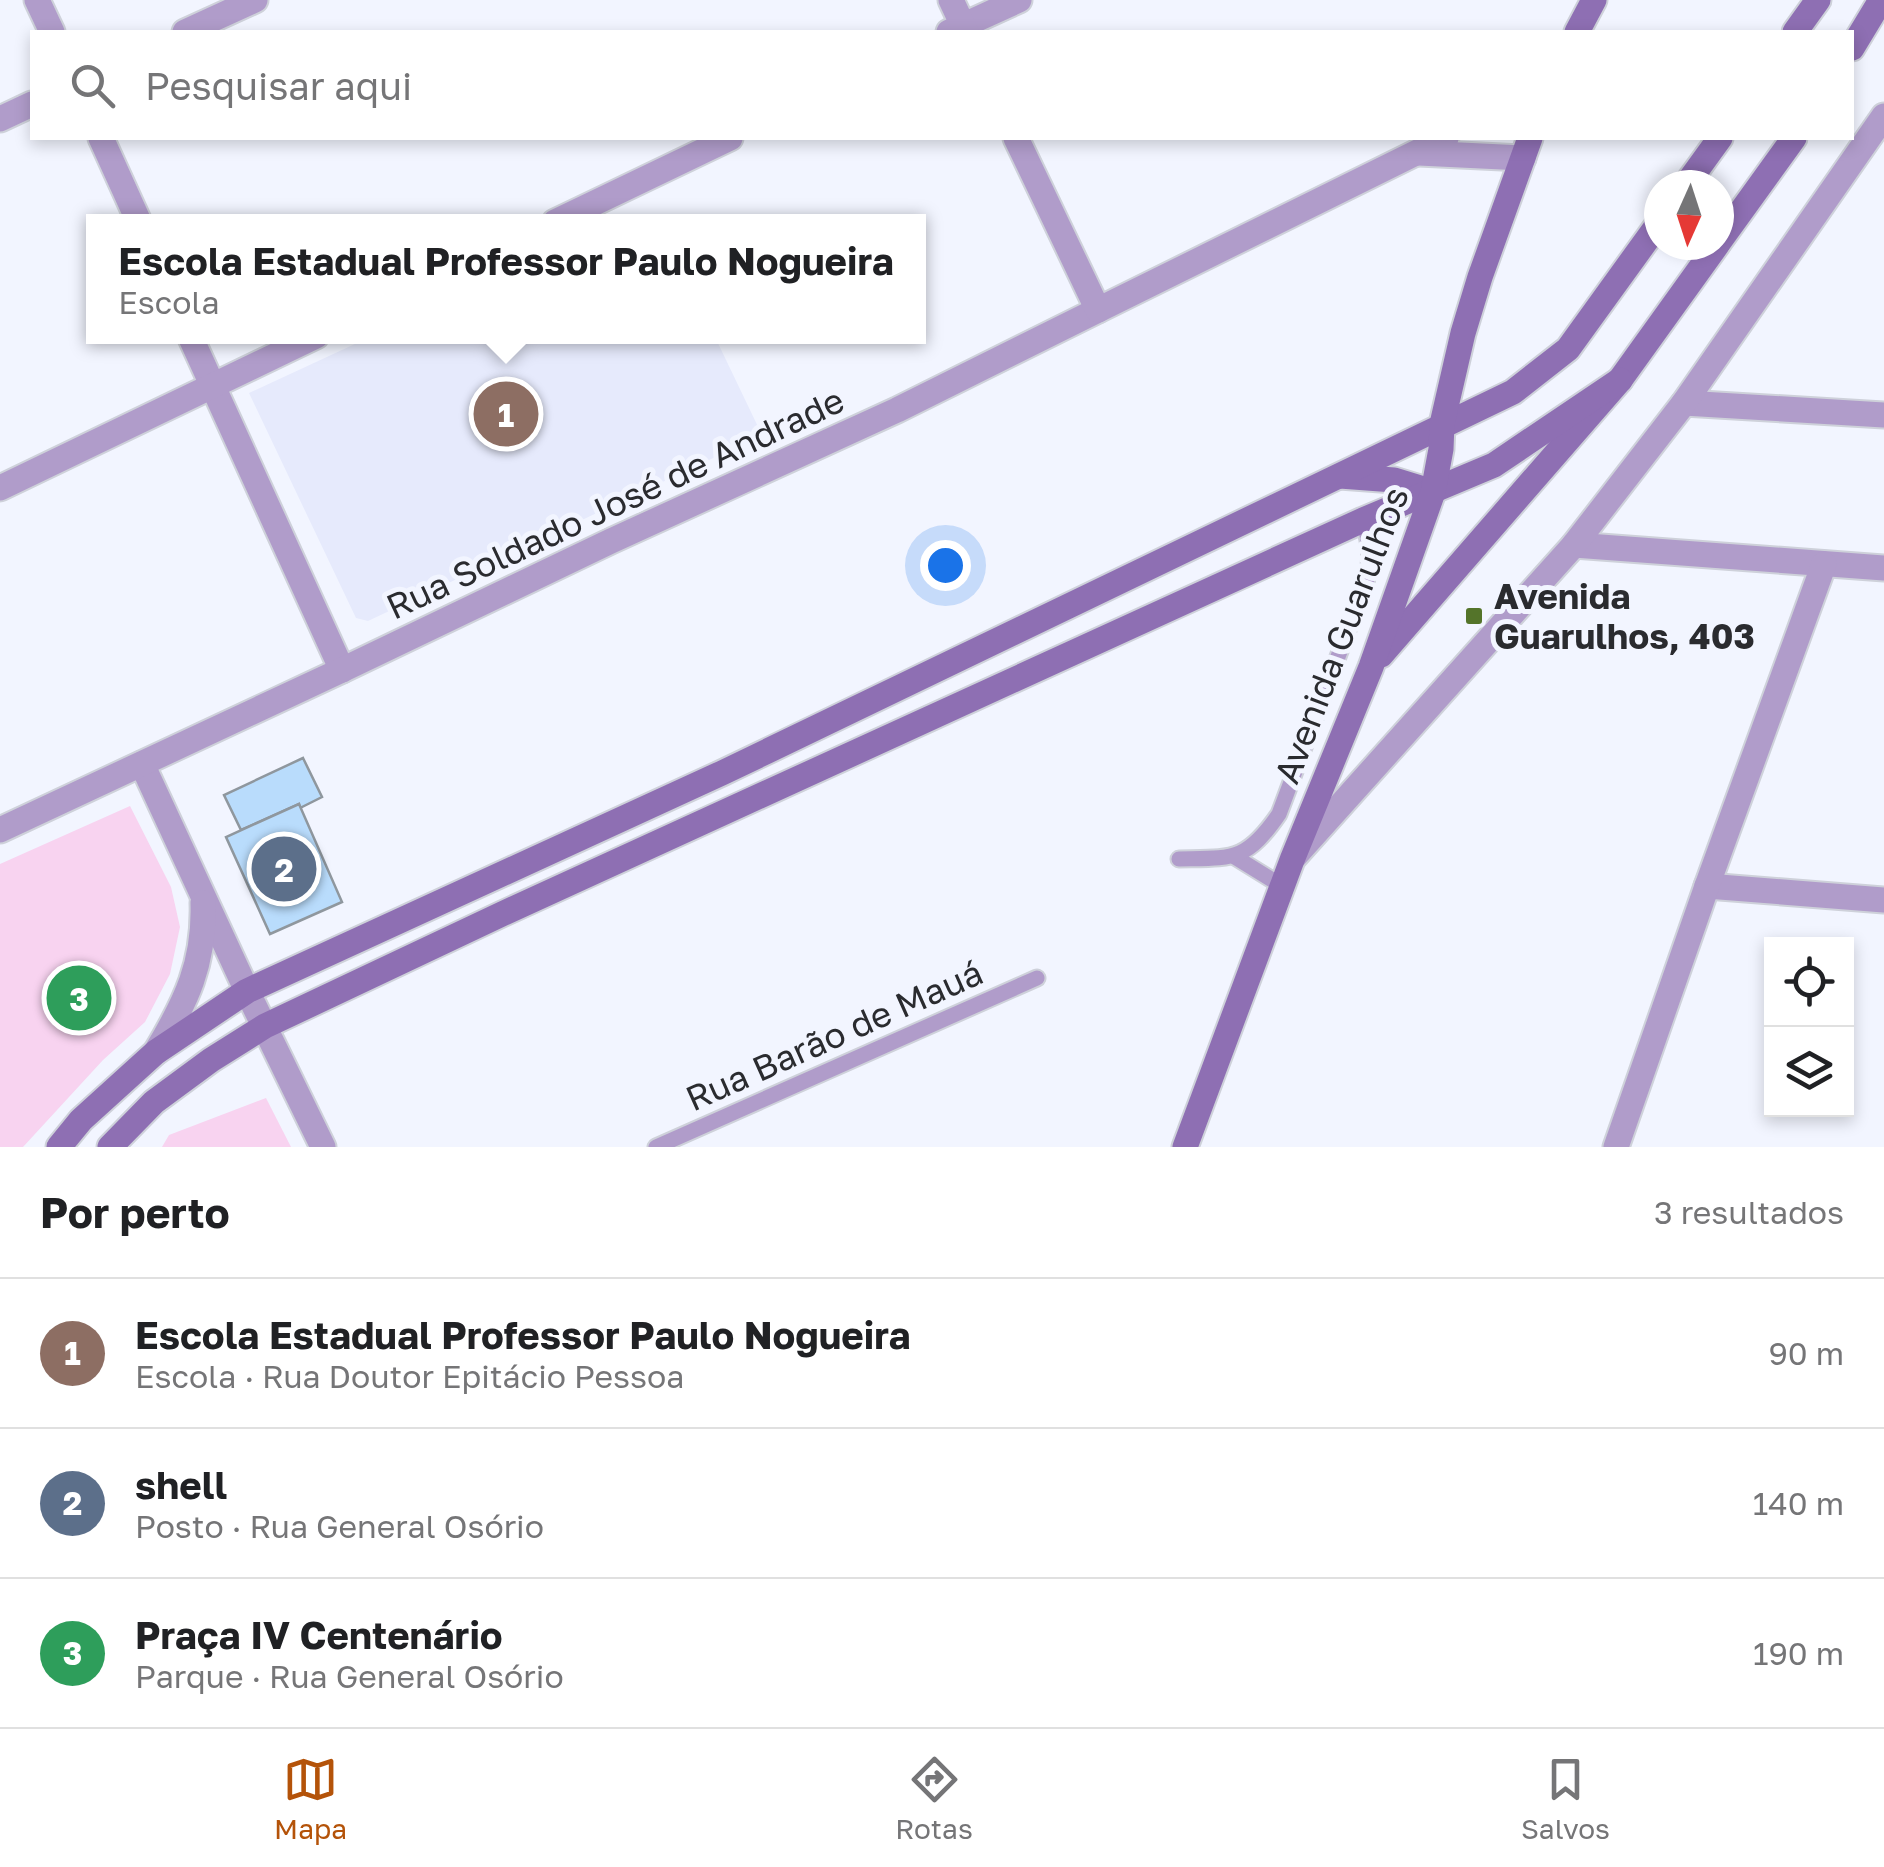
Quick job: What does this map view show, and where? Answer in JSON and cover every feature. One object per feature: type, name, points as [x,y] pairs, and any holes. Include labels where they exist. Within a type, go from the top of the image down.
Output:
[{"type":"main road","points":[[1577,30],[1594,0]]},
{"type":"main road","points":[[1796,30],[1818,0]]},
{"type":"main road","points":[[1854,45],[1881,0]]},
{"type":"main road","points":[[1697,170],[1719,140]]},
{"type":"main road","points":[[1734,222],[1793,140]]},
{"type":"main road","name":"Avenida Guarulhos","points":[[1184,1147],[1292,860],[1371,667],[1433,492],[1442,424],[1463,333],[1527,148]]},
{"type":"main road","points":[[59,1147],[81,1120],[156,1052],[247,991],[722,773],[1513,392],[1568,349],[1644,244]]},
{"type":"main road","points":[[1371,667],[1620,380],[1706,260]]},
{"type":"main road","points":[[110,1147],[154,1102],[265,1026],[1363,520],[1494,465],[1620,380]]},
{"type":"main road","points":[[1337,476],[1394,480],[1433,492]]},
{"type":"street","points":[[37,0],[51,30]]},
{"type":"street","points":[[189,30],[255,0]]},
{"type":"street","points":[[951,0],[959,30],[1019,0]]},
{"type":"street","points":[[0,119],[30,105]]},
{"type":"street","points":[[1292,860],[1574,545],[1684,403],[1884,116]]},
{"type":"street","points":[[102,140],[134,214]]},
{"type":"street","points":[[572,214],[726,140]]},
{"type":"street","points":[[1017,140],[1098,310]]},
{"type":"street","name":"Rua Soldado José de Andrade","points":[[0,830],[595,548],[897,410],[1442,140]]},
{"type":"street","name":"Rua Soldado José de Andrade","points":[[1419,152],[1527,148]]},
{"type":"street","points":[[194,344],[342,670]]},
{"type":"street","points":[[0,488],[300,344]]},
{"type":"street","points":[[1684,403],[1884,415]]},
{"type":"street","points":[[1574,545],[1884,568]]},
{"type":"street","points":[[1616,1147],[1824,564]]},
{"type":"street","points":[[142,764],[323,1147]]},
{"type":"street","points":[[1707,886],[1884,900]]},
{"type":"street","points":[[156,1052],[194,980],[204,930],[203,893]]},
{"type":"lane","points":[[1178,859],[1235,857],[1256,843],[1279,814],[1366,582],[1371,545],[1363,520]]},
{"type":"lane","points":[[1235,857],[1282,886]]},
{"type":"lane","name":"Rua Barão de Mauá","points":[[656,1147],[1037,978]]},
{"type":"shaded area","points":[[355,344],[718,344],[762,435],[368,621],[356,618],[249,393]]},
{"type":"shaded area","points":[[130,806],[171,887],[180,927],[170,974],[145,1022],[103,1060],[23,1147],[0,1147],[0,864]]},
{"type":"shaded area","points":[[266,1098],[291,1147],[162,1147],[169,1135]]},
{"type":"building","points":[[303,758],[322,797],[241,830],[224,795]]},
{"type":"building","points":[[299,804],[342,902],[270,934],[226,837]]},
{"type":"place","name":"Escola Estadual Professor Paulo Nogueira","points":[[506,414]]},
{"type":"place","name":"Avenida Guarulhos, 403","points":[[1474,616]]},
{"type":"place","name":"shell","points":[[284,869]]},
{"type":"place","name":"Praça IV Centenário","points":[[79,998]]}]
